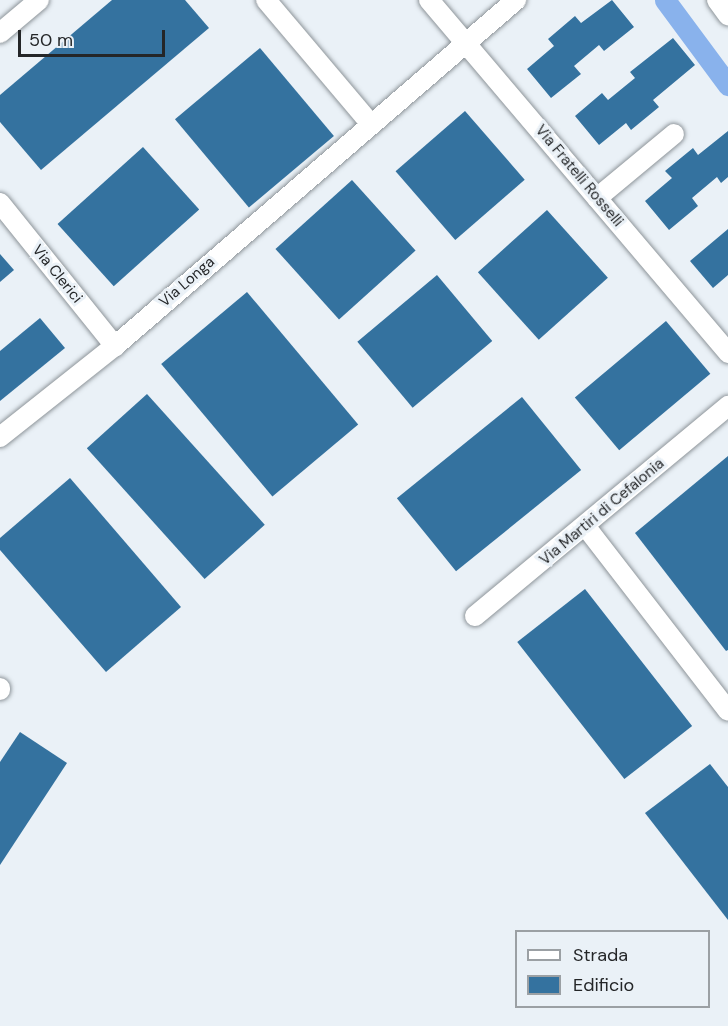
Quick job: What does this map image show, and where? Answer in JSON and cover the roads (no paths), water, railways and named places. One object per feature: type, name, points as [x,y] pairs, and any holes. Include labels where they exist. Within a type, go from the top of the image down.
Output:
[{"type":"street","points":[[266,0],[370,123]]},
{"type":"street","name":"Via Fratelli Rosselli","points":[[429,0],[728,353]]},
{"type":"street","name":"Via Longa","points":[[0,437],[115,346],[370,123],[516,0]]},
{"type":"street","points":[[717,0],[728,15]]},
{"type":"street","points":[[0,33],[29,3]]},
{"type":"street","points":[[597,198],[674,134]]},
{"type":"street","name":"Via Clerici","points":[[0,203],[115,346]]},
{"type":"street","name":"Via Martiri di Cefalonia","points":[[475,616],[586,527],[728,406]]},
{"type":"street","points":[[586,527],[728,711]]},
{"type":"waterway","points":[[665,0],[728,85]]}]
